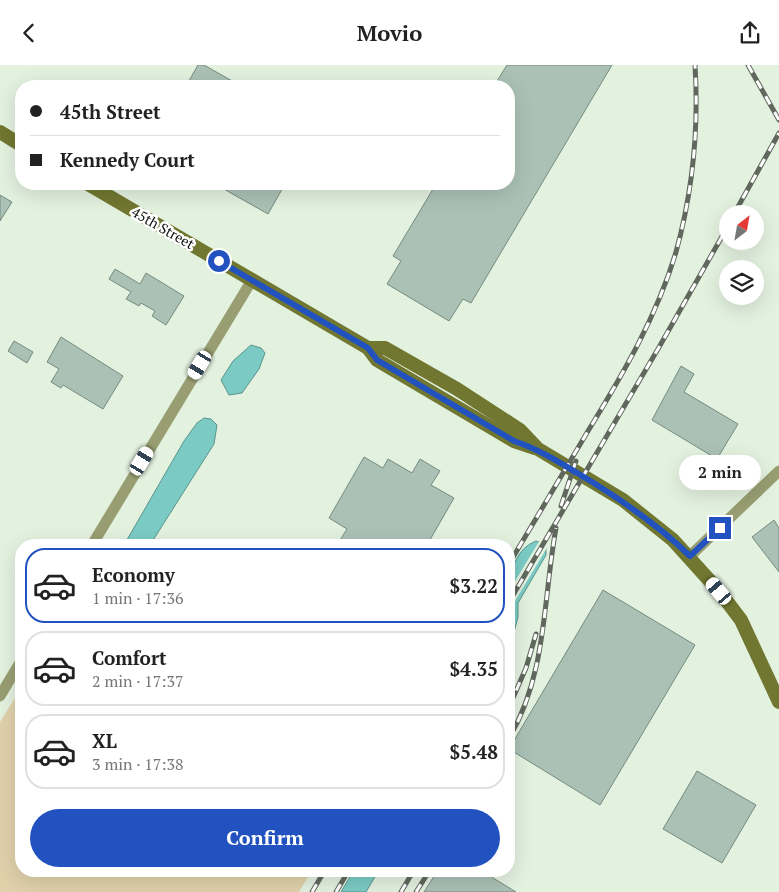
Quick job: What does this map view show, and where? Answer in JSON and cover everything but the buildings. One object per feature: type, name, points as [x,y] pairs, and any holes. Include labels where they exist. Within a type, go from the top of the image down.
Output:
[{"type":"main road","points":[[0,132],[15,141]]},
{"type":"main road","name":"45th Street","points":[[98,190],[368,348],[377,360],[514,441],[538,449],[623,500],[652,522],[690,556],[741,621],[779,702]]},
{"type":"street","points":[[96,539],[252,280]]},
{"type":"street","points":[[690,556],[779,471]]},
{"type":"street","points":[[0,696],[15,671]]},
{"type":"shaded area","points":[[15,698],[15,877],[308,877],[299,892],[0,892],[0,722]]},
{"type":"water","points":[[251,345],[261,348],[265,353],[259,369],[242,393],[229,395],[221,380],[233,361]]},
{"type":"water","points":[[204,418],[211,419],[217,425],[214,444],[154,539],[127,539],[184,441],[197,423]]},
{"type":"water","points":[[536,541],[546,545],[546,555],[518,603],[518,617],[515,628],[515,562],[524,548]]},
{"type":"water","points":[[350,877],[375,877],[366,892],[341,892]]},
{"type":"pier","points":[[540,540],[547,543],[548,546],[515,601],[515,581]]},
{"type":"railway","points":[[515,554],[614,388],[649,322],[668,276],[682,229],[691,182],[696,113],[695,65]]},
{"type":"railway","points":[[748,65],[779,120]]},
{"type":"railway","points":[[739,205],[779,133]]},
{"type":"railway","points":[[515,592],[719,242]]},
{"type":"railway","points":[[561,506],[576,461]]},
{"type":"railway","points":[[515,726],[531,688],[537,662],[556,528]]},
{"type":"railway","points":[[515,693],[526,668],[536,634]]},
{"type":"railway","points":[[312,892],[321,877]]},
{"type":"railway","points":[[336,892],[345,877]]},
{"type":"railway","points":[[401,892],[410,877]]},
{"type":"railway","points":[[416,892],[426,877]]},
{"type":"route","points":[[219,261],[368,348],[377,360],[514,441],[538,449],[623,500],[652,522],[690,556],[720,528]]}]
